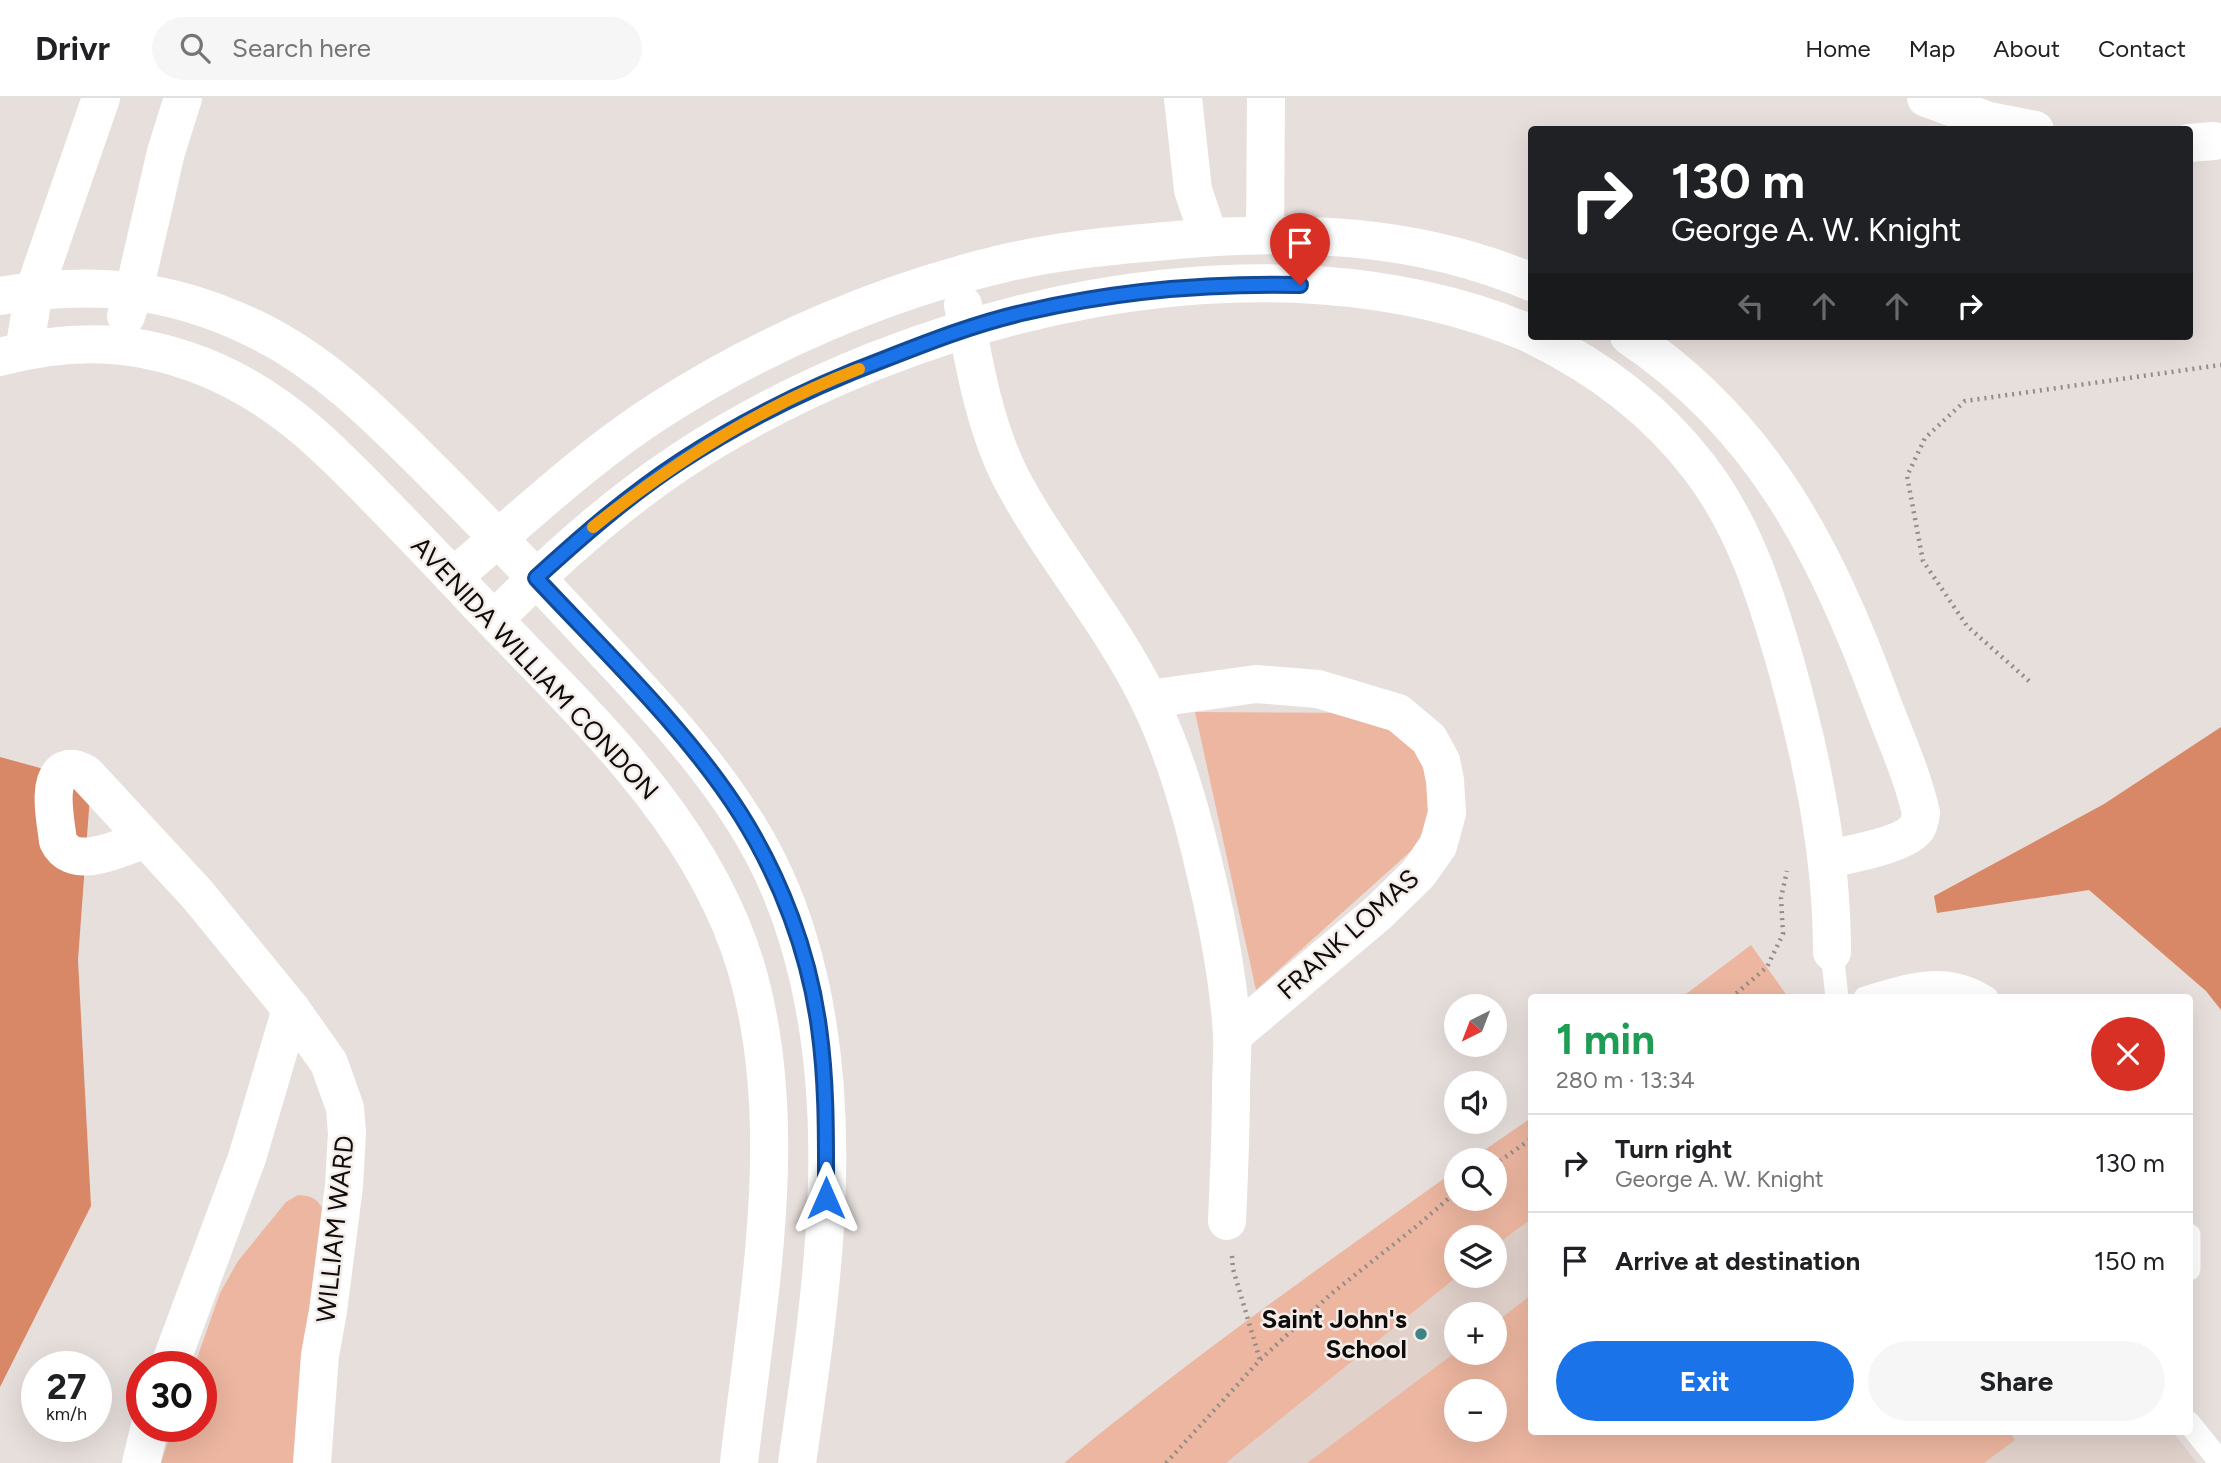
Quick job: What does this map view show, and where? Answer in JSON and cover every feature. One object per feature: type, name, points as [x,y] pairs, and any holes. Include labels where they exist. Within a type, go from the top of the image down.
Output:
[{"type":"street","points":[[12,354],[17,294],[101,98]]},
{"type":"street","points":[[117,344],[134,290],[166,152],[183,98]]},
{"type":"street","points":[[1183,98],[1193,190],[1209,237]]},
{"type":"street","points":[[1265,234],[1266,98]]},
{"type":"street","points":[[1926,98],[1989,121],[2015,126]]},
{"type":"street","points":[[453,577],[549,492],[606,447],[716,376],[831,321],[957,275],[1051,254],[1099,247],[1265,234],[1326,235],[1388,241],[1464,258],[1528,281]]},
{"type":"street","points":[[957,275],[993,439],[1010,477],[1122,649],[1149,699],[1166,737],[1192,816],[1216,916],[1232,1036],[1227,1220]]},
{"type":"street","points":[[494,620],[582,536],[631,497],[681,461],[734,429],[787,400],[843,375],[967,329],[1024,312],[1083,300],[1178,288],[1251,284],[1324,286],[1397,294],[1452,306],[1528,333]]},
{"type":"street","points":[[17,294],[81,288],[134,290],[176,299],[217,312],[256,329],[297,352],[335,379],[370,410],[499,538],[666,719],[740,813],[763,852],[798,936],[819,1025],[825,1070],[827,1134],[822,1271],[797,1463]]},
{"type":"street","points":[[1542,340],[1596,371],[1635,400],[1671,433],[1700,468],[1725,505],[1745,545],[1766,598],[1798,708],[1811,764],[1808,859],[1831,895],[1832,951]]},
{"type":"street","points":[[1634,340],[1686,378],[1716,407],[1762,461],[1811,538],[1855,630],[1921,813],[1920,822],[1910,834],[1880,847],[1808,859]]},
{"type":"street","name":"AVENIDA WILLIAM CONDON","points":[[12,354],[71,344],[117,344],[155,351],[192,363],[264,397],[328,447],[607,739],[664,808],[704,870],[726,916],[745,964],[764,1051],[768,1096],[768,1214],[739,1463]]},
{"type":"street","name":"FRANK LOMAS","points":[[1149,699],[1256,684],[1318,689],[1398,713],[1429,739],[1441,761],[1447,813],[1438,846],[1418,874],[1378,913],[1232,1036]]},
{"type":"street","name":"WILLIAM WARD","points":[[146,839],[197,894],[291,1009],[329,1063],[345,1108],[347,1133],[341,1207],[320,1355],[312,1463]]},
{"type":"street","points":[[175,1351],[247,1158],[291,1009]]},
{"type":"street","points":[[141,1463],[146,1442]]},
{"type":"lane","points":[[1832,951],[1837,994]]},
{"type":"lane","points":[[1878,994],[1914,983],[1937,981],[1960,985],[1979,994]]},
{"type":"lane","points":[[2193,1428],[2221,1463]]},
{"type":"path","points":[[2029,681],[1967,626],[1923,561],[1907,476],[1925,438],[1965,401],[2221,365]]},
{"type":"path","points":[[1736,994],[1767,967],[1783,934],[1781,898],[1808,859]]},
{"type":"path","points":[[1507,1156],[1528,1141]]},
{"type":"path","points":[[1166,1463],[1260,1360],[1331,1294],[1444,1202]]},
{"type":"path","points":[[1227,1220],[1233,1269],[1260,1360]]},
{"type":"shaded area","points":[[1195,712],[1374,713],[1425,758],[1440,806],[1411,851],[1256,990]]},
{"type":"shaded area","points":[[2221,727],[2221,1010],[2206,991],[2089,890],[1937,913],[1934,896],[2104,804]]},
{"type":"shaded area","points":[[0,757],[91,782],[78,960],[91,1206],[0,1387]]},
{"type":"shaded area","points":[[1751,945],[1786,994],[1686,994]]},
{"type":"shaded area","points":[[1528,1120],[1528,1221],[1507,1237],[1507,1225],[1444,1225],[1444,1287],[1226,1463],[1064,1463],[1208,1350],[1444,1179],[1444,1211],[1507,1211],[1507,1148],[1487,1148]]},
{"type":"shaded area","points":[[298,1195],[307,1196],[314,1198],[324,1211],[300,1463],[161,1463],[168,1442],[217,1442],[217,1351],[200,1351],[220,1293],[238,1261],[286,1202]]},
{"type":"shaded area","name":"Saint John's School","points":[[1528,1221],[1528,1435],[2175,1435],[2197,1463],[1226,1463],[1444,1287],[1507,1288],[1507,1237]]},
{"type":"shaded area","points":[[1528,1297],[1528,1435],[2011,1435],[2015,1440],[1984,1463],[1307,1463],[1444,1361],[1444,1365],[1507,1365],[1507,1314]]},
{"type":"slow traffic","points":[[593,527],[681,461],[734,429],[787,400],[859,369]]},
{"type":"place","name":"Saint John's School","points":[[1421,1334]]},
{"type":"route","points":[[826,1198],[827,1103],[819,1025],[798,936],[773,873],[740,813],[682,737],[536,578],[582,536],[681,461],[787,400],[843,375],[967,329],[1024,312],[1083,300],[1178,288],[1251,284],[1300,285]]}]
